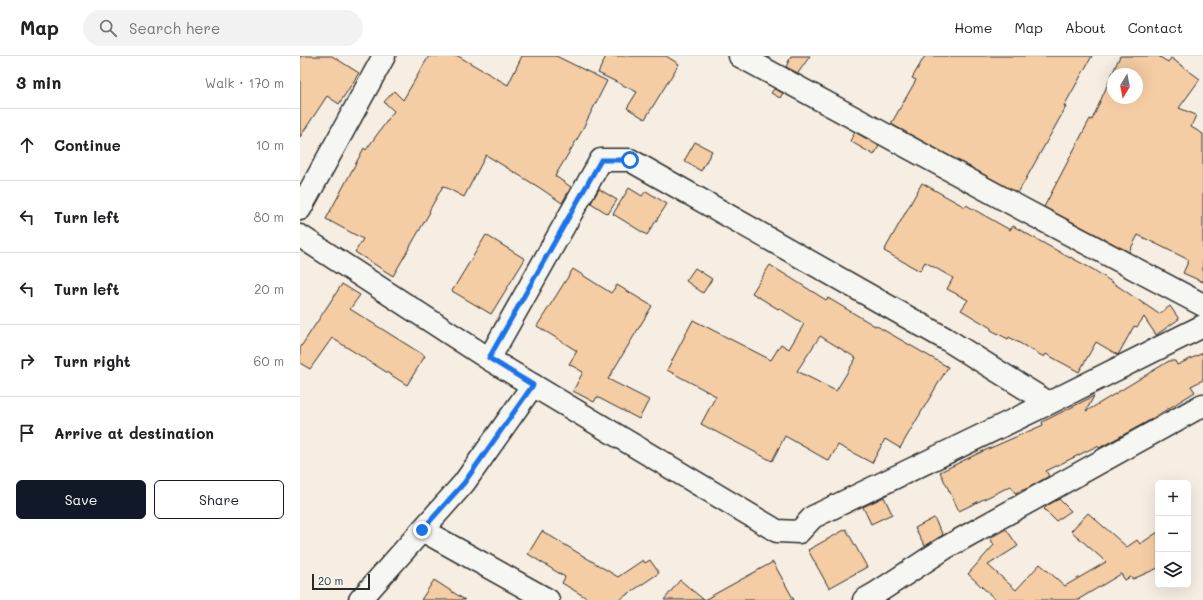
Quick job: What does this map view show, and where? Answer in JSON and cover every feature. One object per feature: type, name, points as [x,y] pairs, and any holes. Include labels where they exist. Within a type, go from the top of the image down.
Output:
[{"type":"street","points":[[300,209],[384,56]]},
{"type":"street","points":[[740,56],[1203,305]]},
{"type":"street","points":[[489,358],[601,160],[630,160],[946,339],[1049,403]]},
{"type":"street","points":[[300,236],[489,358],[777,531],[799,532],[813,517],[1049,403],[1203,326]]},
{"type":"street","points":[[360,600],[464,483],[533,385]]},
{"type":"street","points":[[876,597],[945,548],[1203,405]]},
{"type":"street","points":[[422,530],[548,600]]},
{"type":"building","points":[[300,56],[332,56],[359,73],[339,104],[327,96],[300,137]]},
{"type":"building","points":[[429,56],[458,56],[508,85],[522,56],[556,56],[607,81],[579,136],[555,176],[571,187],[562,203],[486,155],[464,197],[443,186],[429,211],[430,212],[393,276],[355,252],[363,239],[326,219],[364,148],[366,150],[394,111],[384,102],[394,91],[403,100]]},
{"type":"building","points":[[606,56],[666,56],[679,64],[645,119],[627,108],[637,92],[598,73]]},
{"type":"building","points":[[791,56],[810,56],[798,73],[786,67]]},
{"type":"building","points":[[925,56],[1092,56],[1064,106],[1066,107],[1018,193],[891,124],[916,80],[912,78]]},
{"type":"building","points":[[1120,56],[1158,56],[1168,62],[1171,58],[1200,79],[1179,108],[1196,115],[1191,127],[1203,134],[1203,282],[1183,273],[1189,260],[1138,235],[1129,252],[1044,207],[1090,119],[1092,120],[1107,86],[1107,104],[1143,104],[1143,68],[1115,68]]},
{"type":"building","points":[[774,89],[783,93],[780,98],[771,93]]},
{"type":"building","points":[[855,132],[879,146],[874,155],[850,141]]},
{"type":"building","points":[[695,142],[712,151],[701,171],[684,161]]},
{"type":"building","points":[[922,183],[965,207],[966,205],[1010,230],[1013,226],[1094,270],[1159,314],[1170,306],[1179,319],[1156,335],[1144,317],[1137,327],[1134,326],[1118,355],[1096,342],[1079,372],[1046,354],[1044,357],[1009,337],[1008,339],[991,330],[991,328],[961,310],[968,300],[947,289],[953,278],[925,262],[920,271],[884,251]]},
{"type":"building","points":[[629,188],[642,196],[646,191],[667,204],[647,235],[613,214]]},
{"type":"building","points":[[599,189],[617,200],[608,214],[591,203]]},
{"type":"building","points":[[486,235],[525,259],[491,314],[452,291]]},
{"type":"building","points":[[770,265],[826,300],[828,298],[948,367],[900,448],[885,439],[872,463],[838,445],[829,461],[785,436],[772,461],[701,424],[716,396],[667,370],[693,320],[771,360],[781,344],[789,349],[804,324],[752,293]],"holes":[[[820,336],[856,358],[836,391],[797,371]]]},
{"type":"building","points":[[695,268],[712,279],[703,293],[686,281]]},
{"type":"building","points":[[573,269],[611,293],[617,285],[652,306],[608,379],[649,400],[639,419],[597,397],[594,402],[573,391],[583,372],[569,364],[577,351],[537,326]]},
{"type":"building","points":[[342,284],[360,295],[350,309],[425,356],[407,385],[332,338],[310,369],[300,363],[300,348]]},
{"type":"building","points":[[1203,353],[1203,380],[1191,386],[1195,392],[1145,423],[1099,448],[1097,446],[1046,471],[1049,476],[1028,488],[1015,493],[1011,486],[959,511],[940,472],[1043,425],[1042,422],[1094,396],[1086,411],[1169,361],[1175,361],[1177,365]]},
{"type":"building","points":[[884,497],[892,514],[871,524],[863,507]]},
{"type":"building","points":[[1059,499],[1071,511],[1056,521],[1044,509]]},
{"type":"building","points":[[1088,513],[1127,547],[1137,540],[1140,544],[1155,534],[1155,569],[1133,579],[1130,577],[1125,580],[1121,574],[1079,599],[1080,600],[996,600],[968,574],[994,545],[990,538],[1006,529],[1018,546],[988,565],[1016,590],[1040,564],[1065,586],[1106,562],[1071,531]]},
{"type":"building","points":[[934,518],[943,535],[925,546],[915,528]]},
{"type":"building","points":[[846,529],[867,567],[829,588],[808,550]]},
{"type":"building","points":[[542,531],[618,577],[643,560],[645,563],[650,560],[659,573],[619,600],[590,600],[562,583],[565,577],[528,554]]},
{"type":"building","points":[[773,562],[794,600],[704,600]]},
{"type":"building","points":[[434,580],[465,600],[421,600]]},
{"type":"building","points":[[680,580],[704,600],[664,600]]},
{"type":"route","points":[[422,530],[464,483],[533,385],[489,358],[601,160],[630,160]]}]
